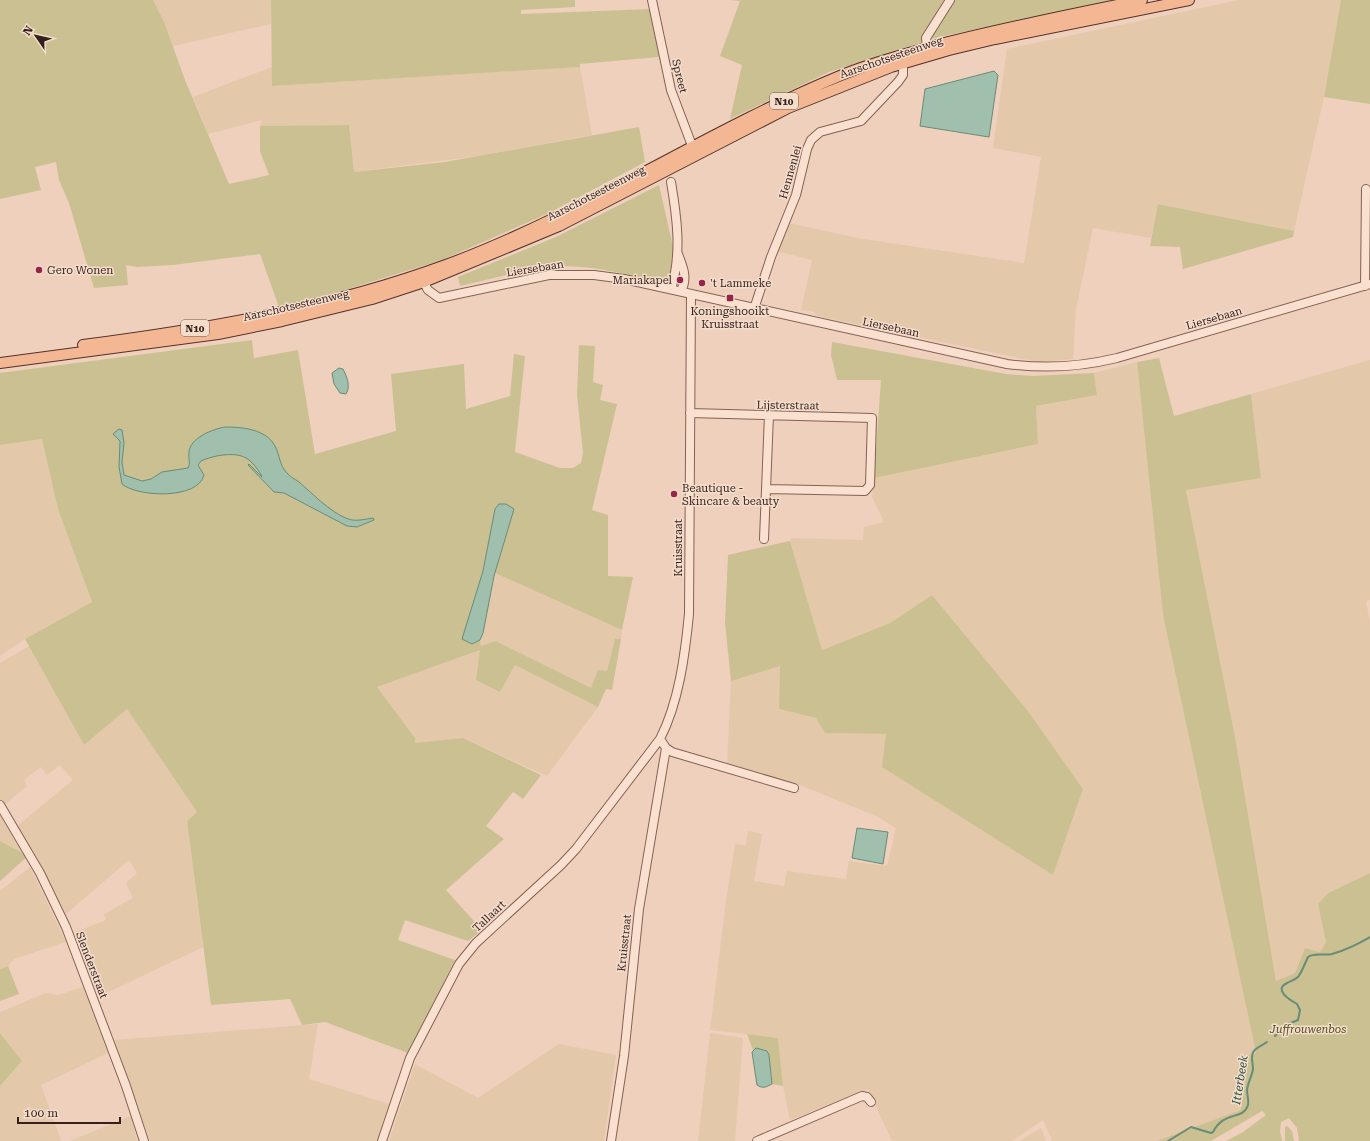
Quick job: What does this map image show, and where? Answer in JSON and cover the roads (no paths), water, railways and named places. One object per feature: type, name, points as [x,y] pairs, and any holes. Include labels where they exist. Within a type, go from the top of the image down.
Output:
[{"type":"main road","name":"Aarschotsesteenweg","points":[[694,150],[756,113],[845,74],[927,48],[987,32],[1142,0]]},
{"type":"main road","name":"Aarschotsesteenweg","points":[[0,363],[218,334],[282,321],[361,297],[422,278],[581,206],[694,150],[788,108],[903,63],[995,38],[1189,0]]},
{"type":"main road","name":"Aarschotsesteenweg","points":[[0,357],[257,318],[361,297]]},
{"type":"street","name":"Spreet","points":[[652,0],[672,90],[694,150]]},
{"type":"street","points":[[927,48],[926,38],[950,0]]},
{"type":"street","name":"Hennenlei","points":[[754,309],[771,257],[796,195],[811,140],[820,132],[855,124],[865,118],[903,75],[903,63]]},
{"type":"street","points":[[671,182],[677,214],[678,253],[671,289]]},
{"type":"street","name":"Liersebaan","points":[[422,278],[428,290],[439,298],[549,275],[594,275],[624,279],[1007,364],[1064,367],[1118,358],[1368,285],[1366,189]]},
{"type":"street","points":[[678,253],[683,266],[685,281],[681,291]]},
{"type":"street","name":"Kruisstraat","points":[[660,740],[670,718],[686,643],[689,614],[691,294]]},
{"type":"street","name":"Lijsterstraat","points":[[690,413],[872,418],[870,485],[865,491],[766,489]]},
{"type":"street","points":[[764,539],[768,415]]},
{"type":"street","points":[[660,740],[666,748],[672,752],[794,788]]},
{"type":"street","name":"Tallaart","points":[[382,1141],[410,1058],[459,964],[476,943],[561,865],[576,849],[660,740]]},
{"type":"street","name":"Kruisstraat","points":[[612,1141],[624,1056],[639,909],[666,748]]},
{"type":"street","name":"Slenderstraat","points":[[0,805],[33,861],[66,927],[126,1086],[144,1141]]},
{"type":"street","points":[[757,1141],[862,1096],[867,1097],[871,1102]]},
{"type":"waterway","name":"Itterbeek","points":[[1275,1036],[1288,1024],[1298,1020],[1300,1010],[1297,1004],[1284,995],[1282,989],[1283,986],[1298,977],[1308,957],[1337,952],[1352,947],[1370,937]]},
{"type":"waterway","name":"Itterbeek","points":[[1168,1141],[1191,1127],[1211,1133],[1222,1121],[1238,1115],[1246,1110],[1248,1105],[1247,1092],[1253,1069],[1252,1055],[1258,1047],[1267,1042]]},
{"type":"place","name":"Gero Wonen","points":[[39,270]]},
{"type":"place","name":"Mariakapel","points":[[680,280]]},
{"type":"place","name":"'t Lammeke","points":[[702,283]]},
{"type":"place","name":"Koningshooikt Kruisstraat","points":[[730,298]]},
{"type":"place","name":"Beautique - Skincare & beauty","points":[[674,494]]},
{"type":"park label","name":"Juffrouwenbos","points":[[1308,1029]]}]
